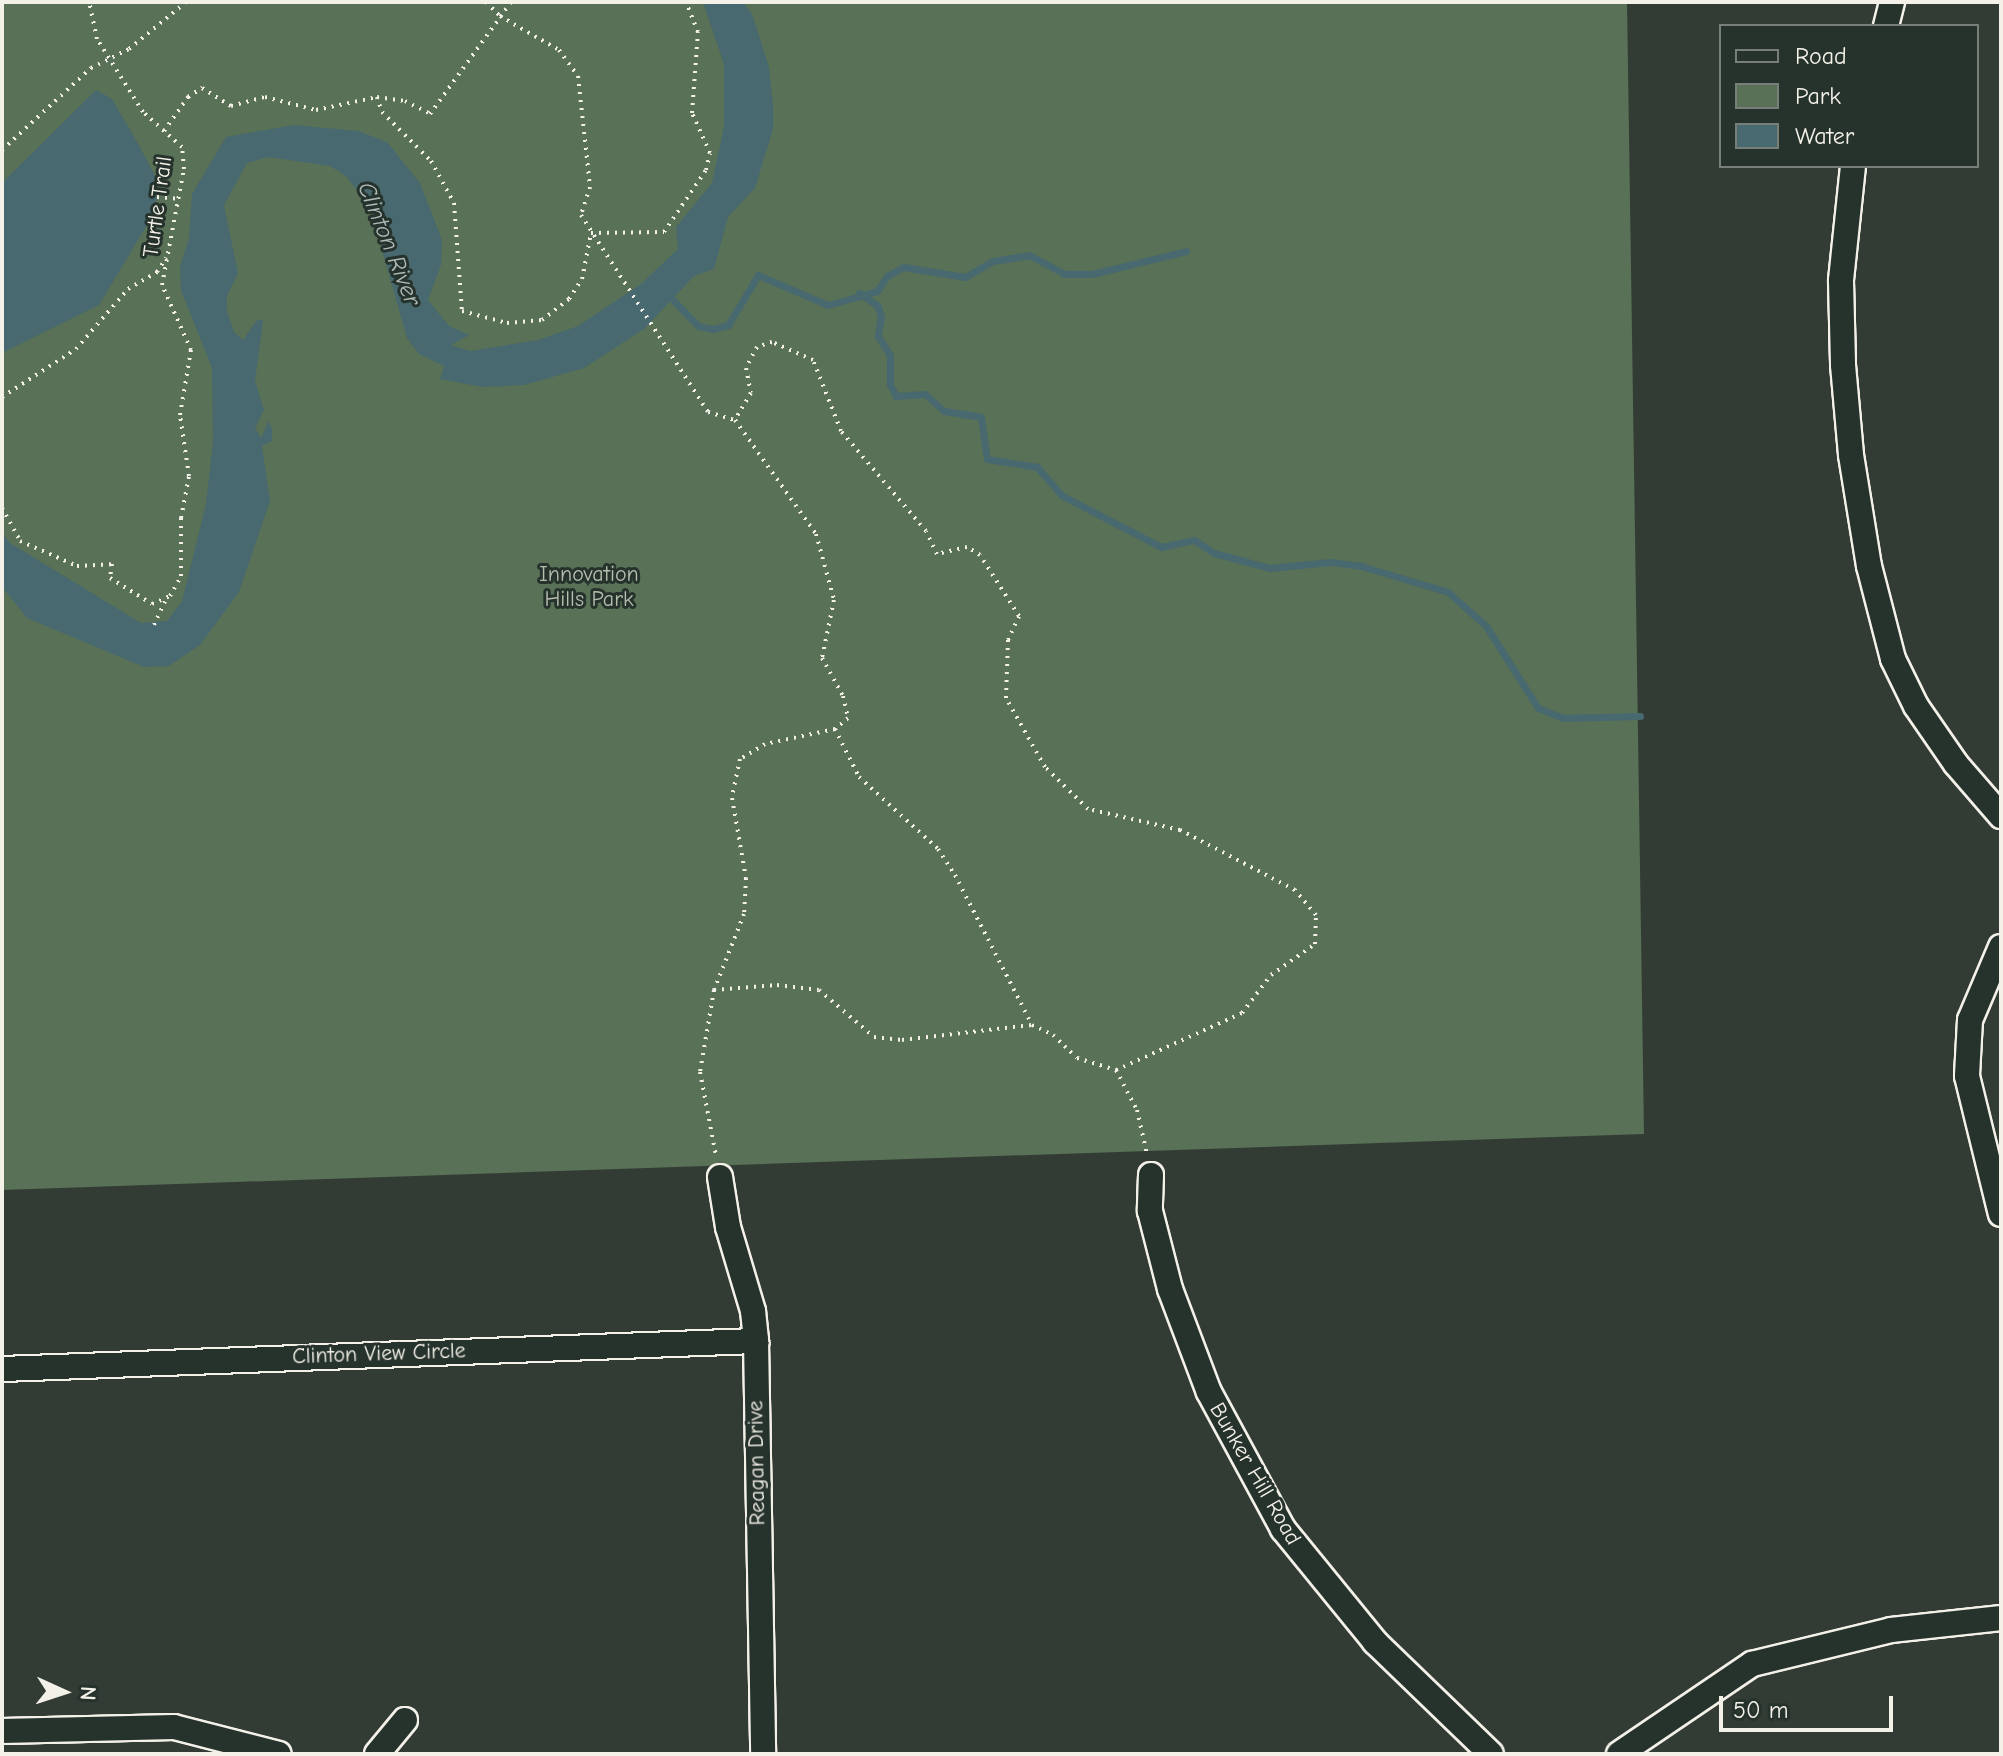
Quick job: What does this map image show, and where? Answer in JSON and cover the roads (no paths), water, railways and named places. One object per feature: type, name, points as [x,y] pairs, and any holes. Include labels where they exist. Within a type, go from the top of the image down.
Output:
[{"type":"street","points":[[1886,24],[1892,2]]},
{"type":"street","points":[[1853,168],[1841,281],[1843,365],[1851,455],[1869,566],[1893,659],[1916,706],[1956,764],[2001,816]]},
{"type":"street","points":[[2001,947],[1970,1020],[1967,1076],[2001,1214]]},
{"type":"street","name":"Bunker Hill Road","points":[[1151,1175],[1150,1211],[1170,1289],[1209,1392],[1283,1529],[1375,1642],[1491,1754]]},
{"type":"street","name":"Reagan Drive","points":[[720,1177],[728,1227],[753,1311],[756,1341],[763,1754]]},
{"type":"street","name":"Clinton View Circle","points":[[2,1369],[756,1341]]},
{"type":"street","points":[[1619,1754],[1752,1664],[1891,1630],[2001,1618]]},
{"type":"street","points":[[377,1754],[405,1720]]},
{"type":"street","points":[[2,1731],[174,1727],[279,1754]]},
{"type":"water","name":"Clinton River","points":[[703,2],[743,2],[752,14],[769,67],[773,106],[773,129],[755,188],[728,217],[714,269],[694,276],[644,329],[584,368],[524,385],[482,387],[440,379],[444,366],[419,354],[407,338],[370,208],[346,176],[330,166],[268,157],[247,163],[224,205],[238,273],[227,296],[227,311],[234,332],[243,340],[257,320],[263,320],[255,381],[264,410],[255,428],[261,438],[269,421],[272,441],[262,446],[270,501],[239,592],[200,645],[169,666],[144,667],[27,618],[2,587],[2,532],[10,543],[141,623],[167,621],[182,601],[206,504],[213,442],[212,368],[181,290],[180,267],[189,238],[192,194],[226,137],[294,125],[358,131],[387,142],[420,183],[442,240],[441,265],[428,300],[449,326],[469,335],[451,345],[470,351],[538,340],[578,326],[641,284],[678,249],[676,227],[712,183],[724,127],[724,64]]},
{"type":"water","points":[[96,90],[112,99],[157,180],[156,210],[99,305],[2,353],[2,183]]},
{"type":"waterway","points":[[673,300],[698,326],[713,329],[728,325],[758,275],[828,305],[877,291],[887,276],[903,267],[965,277],[993,261],[1029,255],[1064,274],[1092,274],[1186,251]]},
{"type":"waterway","points":[[859,293],[877,305],[881,316],[878,336],[890,355],[890,385],[896,396],[925,394],[944,411],[981,417],[987,459],[1037,467],[1061,495],[1161,547],[1194,540],[1214,553],[1270,568],[1330,562],[1361,566],[1448,592],[1486,626],[1538,708],[1563,718],[1640,716]]},
{"type":"park label","name":"Innovation Hills Park","points":[[589,586]]}]
